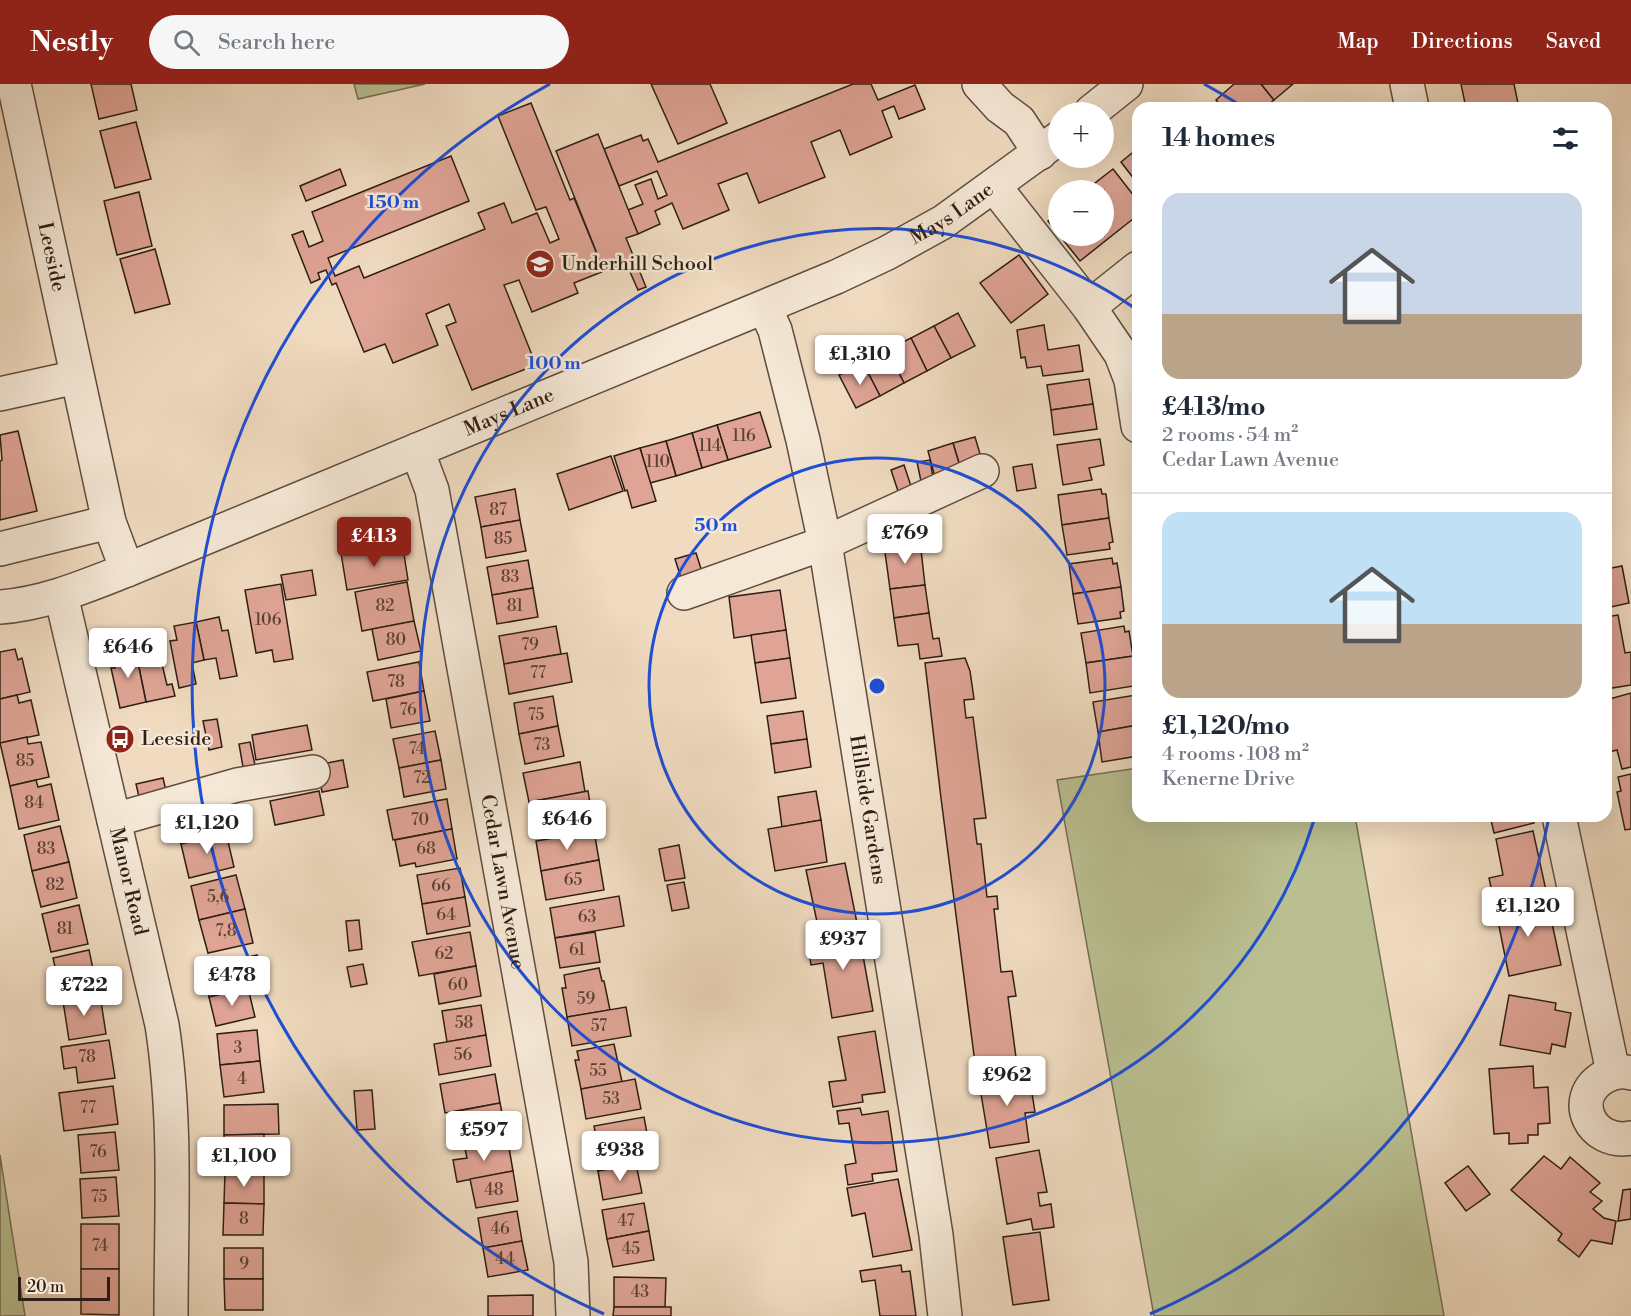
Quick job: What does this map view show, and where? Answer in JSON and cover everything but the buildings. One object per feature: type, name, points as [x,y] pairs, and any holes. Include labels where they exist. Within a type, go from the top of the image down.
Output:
[{"type":"street","name":"Leeside","points":[[14,84],[109,522],[127,570]]},
{"type":"street","points":[[979,84],[1000,107],[1048,145]]},
{"type":"street","points":[[1104,102],[1126,84]]},
{"type":"street","points":[[1407,84],[1411,102]]},
{"type":"street","name":"Mays Lane","points":[[0,607],[18,606],[61,595],[127,570],[765,308],[887,253],[943,222],[1048,147]]},
{"type":"street","points":[[994,186],[1089,307],[1120,354],[1132,387]]},
{"type":"street","points":[[1089,307],[1132,273]]},
{"type":"street","name":"Hillside Gardens","points":[[765,308],[775,330],[803,440],[825,543],[936,1235],[945,1316]]},
{"type":"street","points":[[0,394],[77,377]]},
{"type":"street","name":"Cedar Lawn Avenue","points":[[417,450],[432,490],[571,1262],[573,1316]]},
{"type":"street","points":[[684,593],[825,543],[982,471]]},
{"type":"street","points":[[0,549],[109,522]]},
{"type":"street","name":"Manor Road","points":[[61,595],[162,1025],[168,1064],[171,1118],[171,1316]]},
{"type":"street","points":[[114,820],[237,785],[313,772]]},
{"type":"street","points":[[1560,822],[1622,1072],[1596,1082],[1589,1091],[1586,1103],[1587,1114],[1592,1125],[1600,1133],[1622,1140],[1631,1138]]},
{"type":"green space","points":[[354,84],[425,84],[358,99]]},
{"type":"green space","points":[[1132,769],[1132,822],[1356,822],[1444,1316],[1154,1316],[1057,780]]},
{"type":"green space","points":[[0,1155],[25,1316],[0,1316]]},
{"type":"place","name":"Underhill School","points":[[540,264]]},
{"type":"place","name":"Leeside","points":[[120,739]]}]
